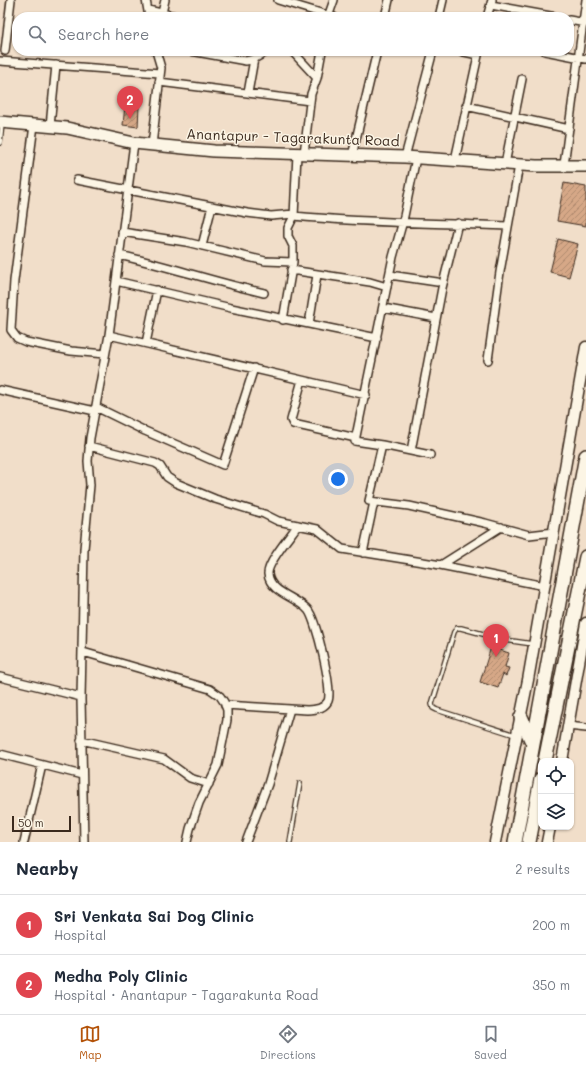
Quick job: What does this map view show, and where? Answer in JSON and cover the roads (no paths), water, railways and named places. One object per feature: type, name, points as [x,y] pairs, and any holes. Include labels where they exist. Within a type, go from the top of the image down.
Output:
[{"type":"highway","points":[[515,842],[586,456]]},
{"type":"highway","points":[[545,758],[586,557]]},
{"type":"highway","points":[[521,717],[533,744]]},
{"type":"highway","points":[[529,842],[538,794]]},
{"type":"main road","name":"Anantapur - Tagarakunta Road","points":[[1,122],[67,128],[134,143],[214,151],[411,157],[518,165],[586,166]]},
{"type":"street","points":[[5,51],[11,0]]},
{"type":"street","points":[[146,0],[148,12]]},
{"type":"street","points":[[162,12],[165,0]]},
{"type":"street","points":[[278,0],[317,12]]},
{"type":"street","points":[[331,12],[334,0]]},
{"type":"street","points":[[386,12],[389,0]]},
{"type":"street","points":[[440,12],[443,0]]},
{"type":"street","points":[[564,166],[569,129],[583,58],[586,0]]},
{"type":"street","points":[[488,12],[491,2],[534,12]]},
{"type":"street","points":[[574,21],[584,22]]},
{"type":"street","points":[[152,145],[160,73],[160,62],[158,56]]},
{"type":"street","points":[[216,56],[242,61],[254,60],[260,56]]},
{"type":"street","points":[[297,56],[317,78]]},
{"type":"street","points":[[282,320],[292,262],[293,246],[288,236],[288,228],[294,215],[301,154],[310,101],[317,78],[321,56]]},
{"type":"street","points":[[352,156],[376,56]]},
{"type":"street","points":[[430,456],[382,445],[355,441],[366,395],[387,287],[403,221],[411,157],[432,56]]},
{"type":"street","points":[[455,160],[477,56]]},
{"type":"street","points":[[572,56],[583,58]]},
{"type":"street","points":[[248,93],[254,60]]},
{"type":"street","points":[[0,61],[160,73]]},
{"type":"street","points":[[50,126],[56,65]]},
{"type":"street","points":[[505,164],[513,116],[522,79]]},
{"type":"street","points":[[159,82],[310,101]]},
{"type":"street","points":[[466,106],[569,129]]},
{"type":"street","points":[[34,125],[14,280],[12,330],[17,338],[26,342],[71,351],[105,354]]},
{"type":"street","points":[[84,842],[81,697],[84,549],[90,485],[88,461],[89,446],[109,335],[134,143]]},
{"type":"street","points":[[488,360],[518,165]]},
{"type":"street","points":[[77,180],[267,215],[294,215],[342,220],[403,221],[508,226]]},
{"type":"street","points":[[202,246],[212,206]]},
{"type":"street","points":[[411,452],[447,264],[458,223]]},
{"type":"street","points":[[122,232],[202,246],[265,261],[292,262]]},
{"type":"street","points":[[119,255],[163,265],[183,272],[264,293]]},
{"type":"street","points":[[291,270],[370,282],[387,287]]},
{"type":"street","points":[[309,324],[318,275]]},
{"type":"street","points":[[390,275],[437,282]]},
{"type":"street","points":[[116,281],[282,320],[377,338]]},
{"type":"street","points":[[146,343],[157,290]]},
{"type":"street","points":[[383,308],[436,318]]},
{"type":"street","points":[[109,335],[366,395]]},
{"type":"street","points":[[495,842],[521,717],[586,347]]},
{"type":"street","points":[[0,390],[95,409],[144,432],[223,465],[254,368]]},
{"type":"street","points":[[302,380],[291,420],[293,424],[356,438]]},
{"type":"street","points":[[382,445],[370,501],[409,506],[529,534],[554,532]]},
{"type":"street","points":[[89,446],[155,463],[160,466],[167,476],[176,483],[214,499],[264,514],[278,521],[320,530],[342,549],[441,565],[545,586]]},
{"type":"street","points":[[363,553],[374,502]]},
{"type":"street","points":[[225,705],[307,710],[320,708],[328,700],[330,692],[326,670],[310,613],[302,605],[274,586],[269,577],[270,565],[298,525]]},
{"type":"street","points":[[441,565],[501,527]]},
{"type":"street","points":[[563,758],[586,623]]},
{"type":"street","points":[[83,652],[210,689],[220,696],[225,705],[227,720],[220,761],[195,812],[187,842]]},
{"type":"street","points":[[0,677],[81,697]]},
{"type":"street","points":[[246,842],[268,784],[290,709]]},
{"type":"street","points":[[568,726],[586,728]]},
{"type":"street","points":[[81,740],[164,759],[190,778],[209,784]]},
{"type":"street","points":[[0,754],[82,775]]},
{"type":"street","points":[[24,842],[42,765]]},
{"type":"street","points":[[548,842],[550,830]]},
{"type":"lane","points":[[0,143],[1,122]]},
{"type":"lane","points":[[517,736],[437,710],[433,708],[432,704],[454,632],[457,628],[508,641],[534,644]]},
{"type":"lane","points":[[290,842],[300,783]]},
{"type":"place","name":"Medha Poly Clinic","points":[[130,119]]},
{"type":"place","name":"Sri Venkata Sai Dog Clinic","points":[[496,657]]}]
